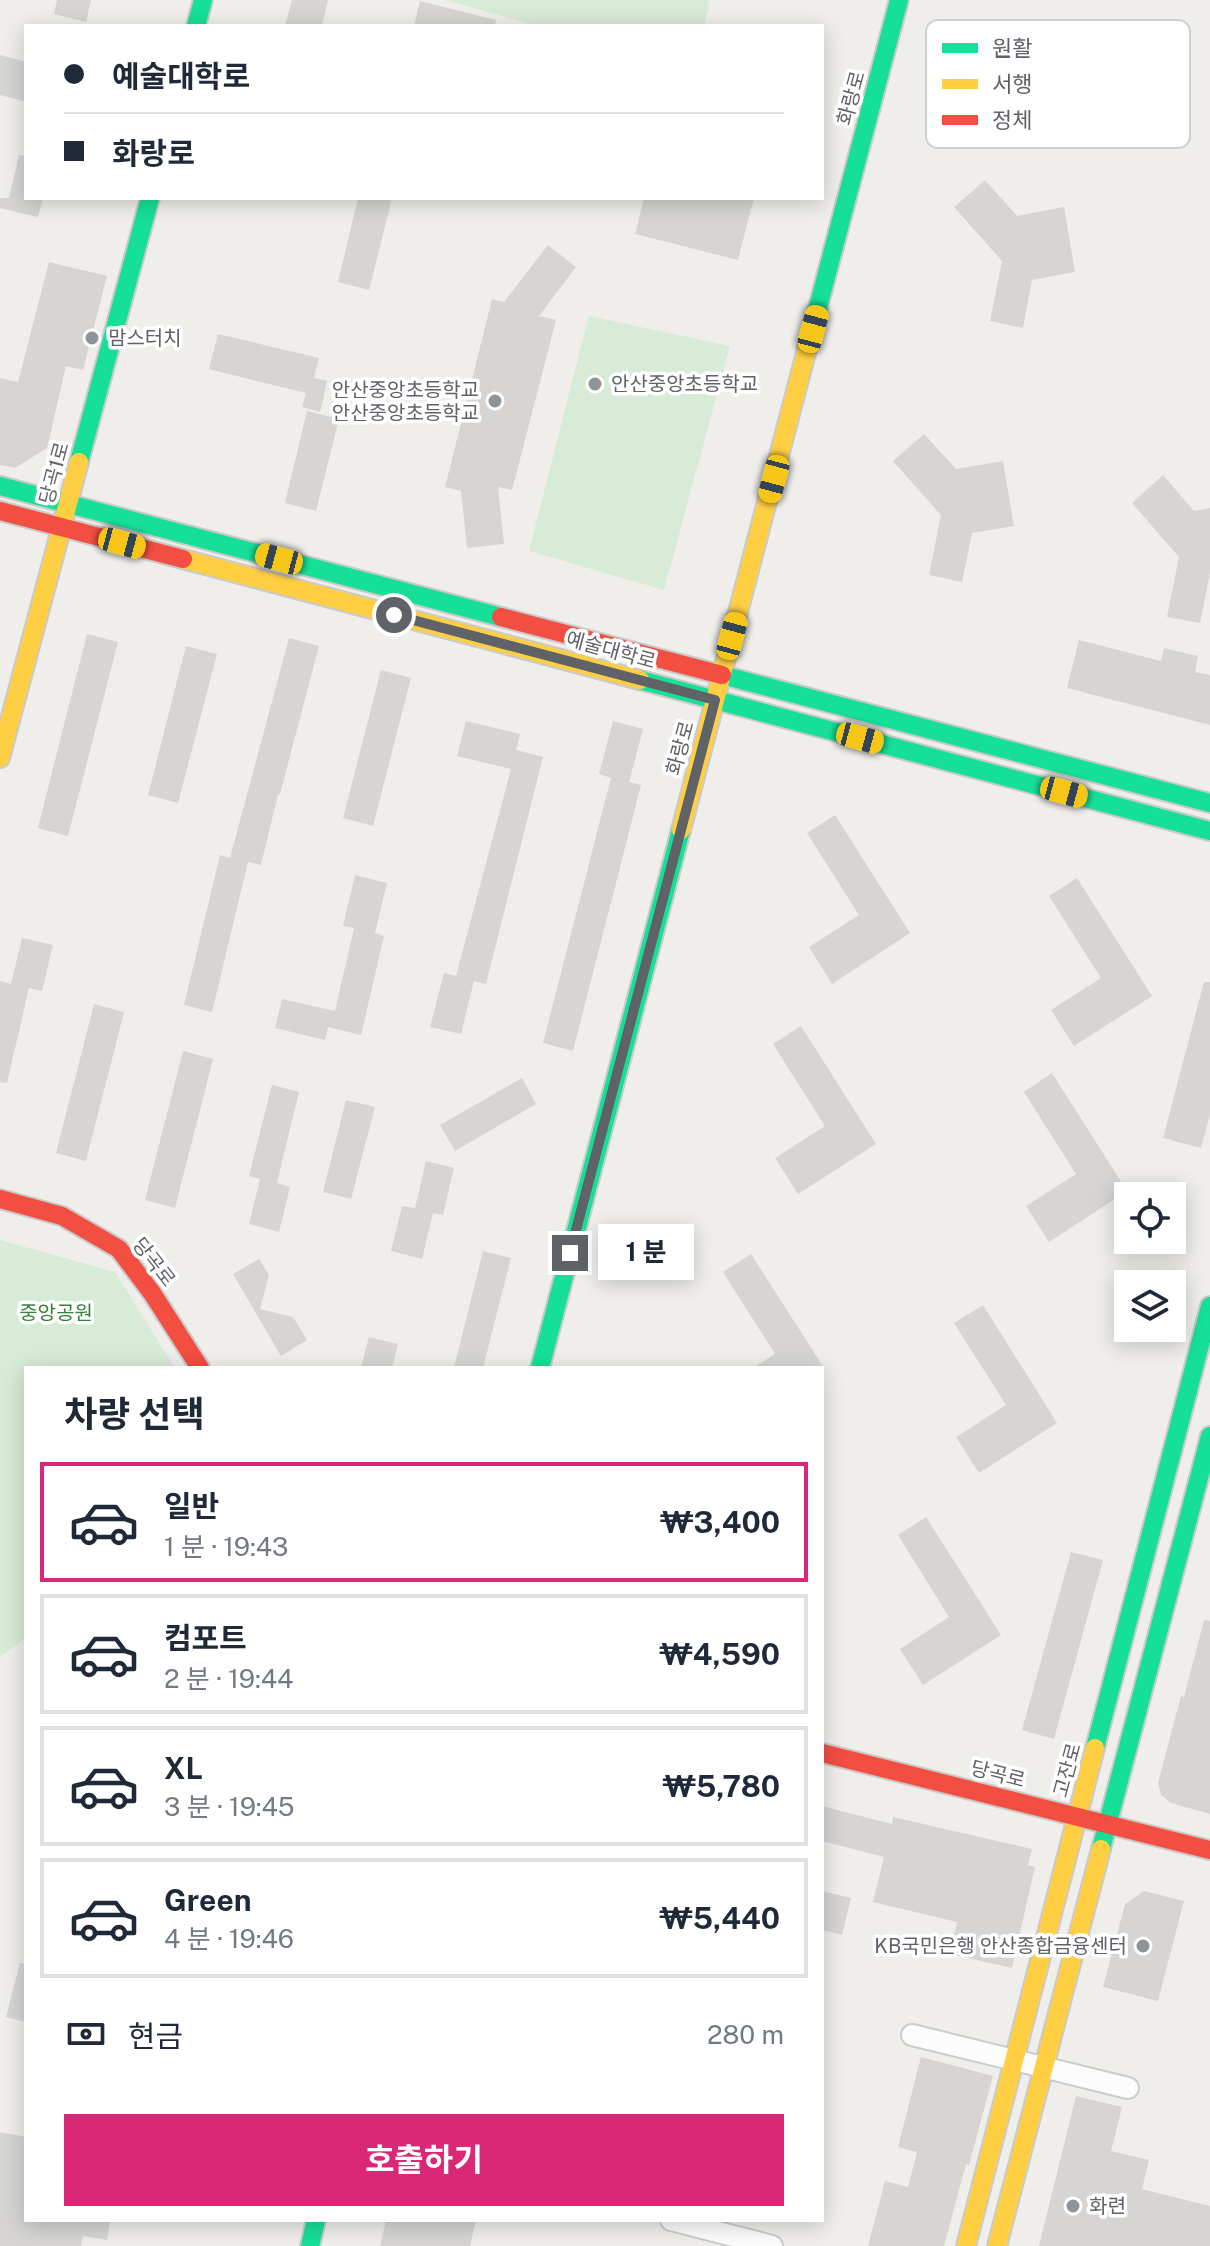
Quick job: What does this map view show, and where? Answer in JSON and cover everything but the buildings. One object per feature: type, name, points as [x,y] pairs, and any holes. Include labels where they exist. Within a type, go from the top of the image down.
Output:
[{"type":"street","points":[[197,24],[203,0]]},
{"type":"street","name":"화랑로","points":[[541,1366],[899,0]]},
{"type":"street","name":"당곡1로","points":[[0,758],[149,200]]},
{"type":"street","name":"예술대학로","points":[[0,486],[1210,803]]},
{"type":"street","name":"예술대학로","points":[[0,511],[1210,831]]},
{"type":"street","name":"당곡로","points":[[0,1199],[62,1216],[119,1249],[152,1293],[199,1366]]},
{"type":"street","name":"고잔로","points":[[966,2246],[1210,1306]]},
{"type":"street","points":[[997,2246],[1210,1436]]},
{"type":"street","name":"당곡로","points":[[824,1753],[1210,1850]]},
{"type":"street","points":[[912,2035],[1128,2088]]},
{"type":"street","points":[[310,2246],[316,2222]]},
{"type":"street","points":[[679,2222],[772,2246]]},
{"type":"green space","points":[[445,0],[710,0],[704,24],[531,24]]},
{"type":"green space","points":[[589,316],[730,346],[664,590],[529,551]]},
{"type":"green space","name":"중앙공원","points":[[0,1240],[115,1272],[174,1366],[24,1366],[24,1639],[0,1657]]},
{"type":"traffic: fast","points":[[197,24],[203,0]]},
{"type":"traffic: fast","points":[[807,349],[899,0]]},
{"type":"traffic: fast","points":[[79,462],[149,200]]},
{"type":"traffic: fast","points":[[0,486],[501,617]]},
{"type":"traffic: fast","points":[[722,675],[1210,803]]},
{"type":"traffic: fast","points":[[640,680],[1210,831]]},
{"type":"traffic: fast","points":[[541,1366],[681,830]]},
{"type":"traffic: fast","points":[[1095,1748],[1210,1306]]},
{"type":"traffic: fast","points":[[1101,1849],[1210,1436]]},
{"type":"traffic: fast","points":[[310,2246],[316,2222]]},
{"type":"traffic: slow","points":[[681,830],[807,349]]},
{"type":"traffic: slow","points":[[0,758],[79,462]]},
{"type":"traffic: slow","points":[[183,559],[640,680]]},
{"type":"traffic: slow","points":[[966,2246],[1095,1748]]},
{"type":"traffic: slow","points":[[997,2246],[1101,1849]]},
{"type":"traffic: jam","points":[[0,511],[183,559]]},
{"type":"traffic: jam","points":[[501,617],[722,675]]},
{"type":"traffic: jam","points":[[0,1199],[62,1216],[119,1249],[152,1293],[199,1366]]},
{"type":"traffic: jam","points":[[824,1754],[1210,1850]]},
{"type":"place","name":"맘스터치","points":[[92,338]]},
{"type":"place","name":"안산중앙초등학교","points":[[595,384]]},
{"type":"place","name":"안산중앙초등학교 안산중앙초등학교","points":[[495,401]]},
{"type":"place","name":"KB국민은행 안산종합금융센터","points":[[1143,1946]]},
{"type":"place","name":"화련","points":[[1073,2206]]},
{"type":"route","points":[[394,615],[715,700],[570,1253]]}]
